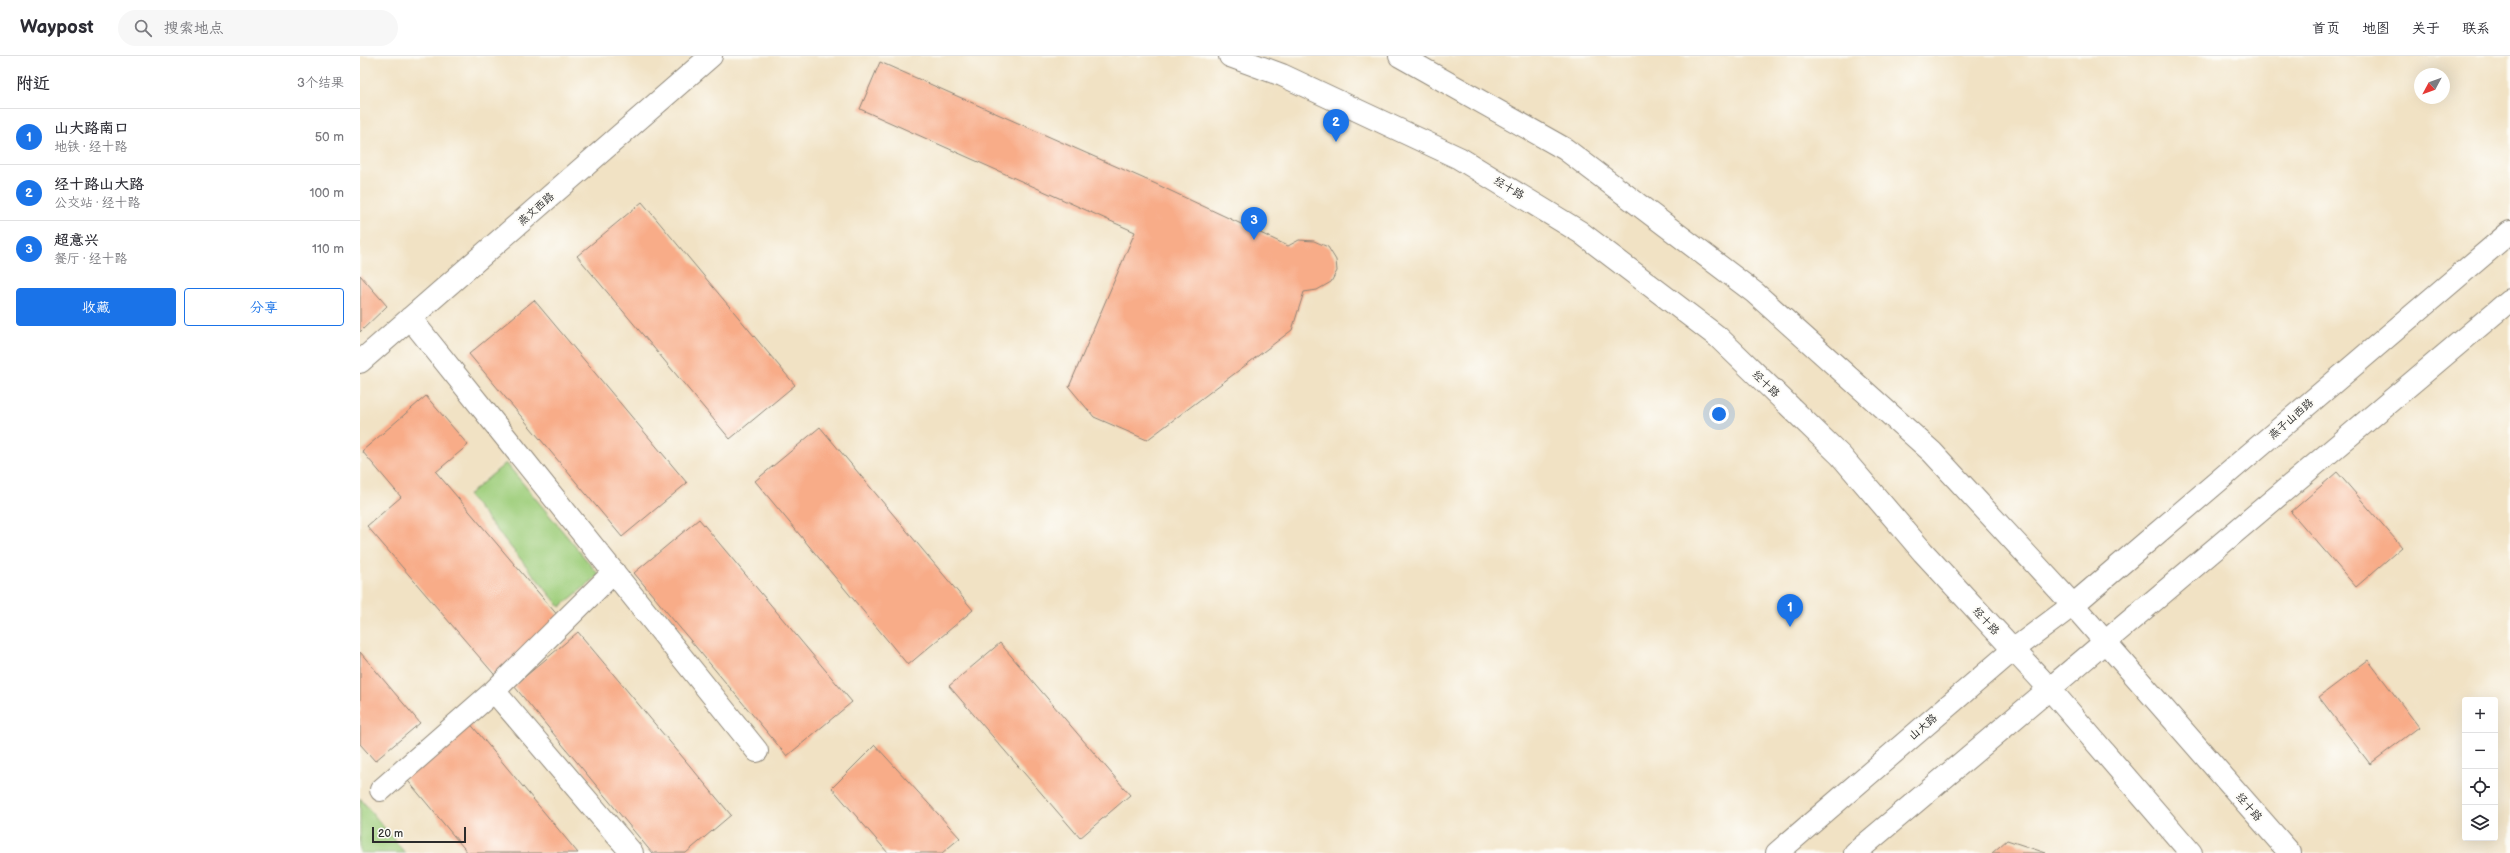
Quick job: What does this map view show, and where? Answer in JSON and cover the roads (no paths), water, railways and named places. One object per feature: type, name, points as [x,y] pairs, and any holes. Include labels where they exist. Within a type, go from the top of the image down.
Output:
[{"type":"main road","name":"燕文西路","points":[[360,362],[711,56]]},
{"type":"main road","name":"经十路","points":[[1230,56],[1282,75],[1459,158],[1586,236],[1718,337],[1841,456],[1923,552],[2049,688],[2191,853]]},
{"type":"main road","name":"经十路","points":[[1400,56],[1565,149],[1755,294],[1932,452],[2073,605],[2290,853]]},
{"type":"main road","name":"燕子山西路","points":[[2073,605],[2510,232]]},
{"type":"main road","points":[[1855,853],[2049,688],[2106,643],[2510,300]]},
{"type":"main road","points":[[410,318],[757,751]]},
{"type":"main road","points":[[381,790],[494,691],[614,572]]},
{"type":"main road","name":"山大路","points":[[1777,853],[2013,650],[2073,605]]},
{"type":"main road","points":[[494,691],[632,853]]},
{"type":"place","name":"经十路山大路","points":[[1336,142]]},
{"type":"place","name":"超意兴","points":[[1254,240]]},
{"type":"place","name":"山大路南口","points":[[1790,627]]}]
